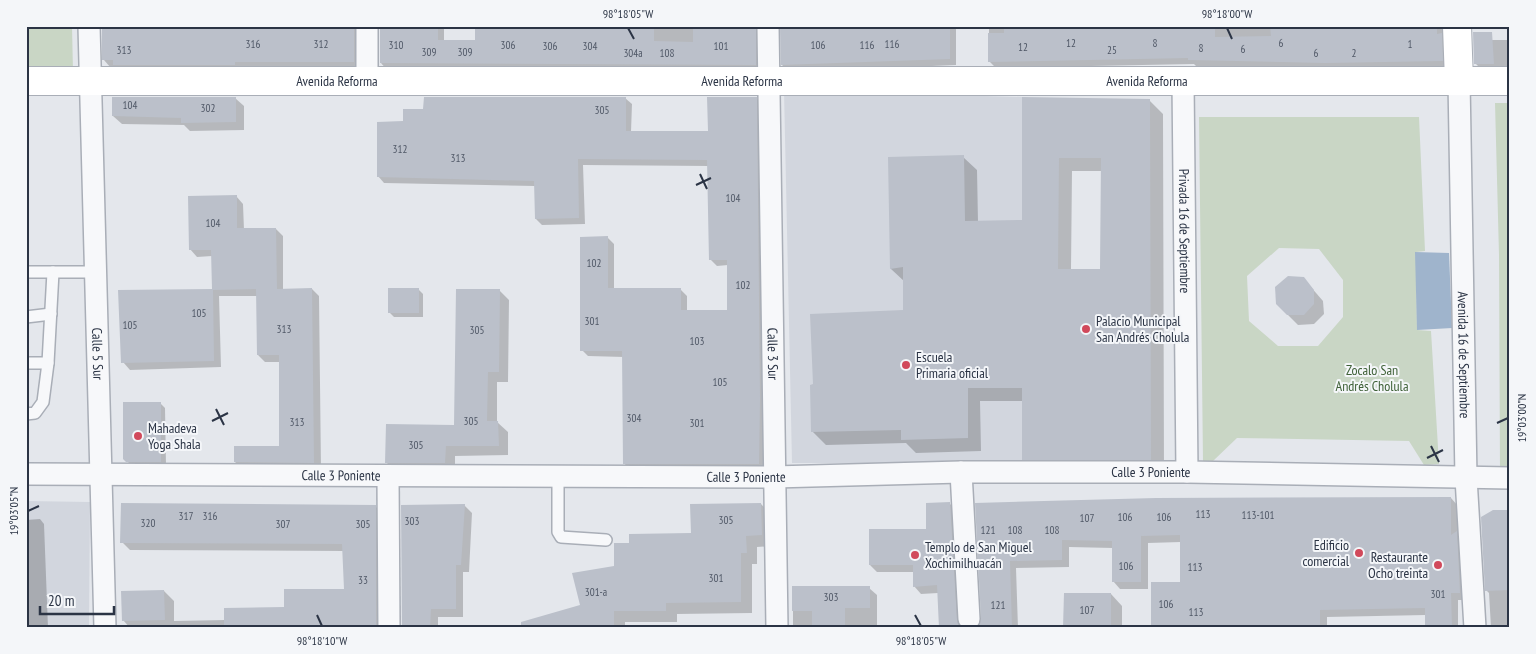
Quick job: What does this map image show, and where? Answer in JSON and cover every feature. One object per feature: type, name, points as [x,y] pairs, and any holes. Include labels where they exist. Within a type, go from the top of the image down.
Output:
[{"type":"street","name":"Calle 5 Sur","points":[[89,26],[106,628]]},
{"type":"street","points":[[367,26],[367,80]]},
{"type":"street","name":"Calle 3 Sur","points":[[768,26],[777,628]]},
{"type":"street","points":[[1457,26],[1459,81]]},
{"type":"street","name":"Avenida Reforma","points":[[26,81],[1510,81]]},
{"type":"street","name":"Privada 16 de Septiembre","points":[[1183,81],[1187,472]]},
{"type":"street","name":"Avenida 16 de Septiembre","points":[[1459,81],[1466,478],[1475,628]]},
{"type":"street","points":[[961,472],[969,619]]},
{"type":"street","name":"Calle 3 Poniente","points":[[26,474],[774,477],[961,472],[1187,472],[1510,478]]},
{"type":"street","points":[[388,476],[389,628]]},
{"type":"lane","points":[[26,272],[96,272]]},
{"type":"lane","points":[[26,414],[35,413],[43,402],[48,363],[53,272]]},
{"type":"lane","points":[[26,317],[51,314]]},
{"type":"lane","points":[[26,363],[48,363]]},
{"type":"lane","points":[[558,476],[558,532],[561,538],[606,540]]},
{"type":"shaded area","name":"Escuela Primaria oficial","points":[[784,90],[1022,97],[1022,463],[792,463]]},
{"type":"shaded area","points":[[26,501],[90,502],[89,628],[26,628]]},
{"type":"green space","points":[[26,26],[72,26],[73,72],[26,72]]},
{"type":"green space","points":[[1495,103],[1510,103],[1510,475],[1500,476],[1499,255]]},
{"type":"green space","name":"Zocalo San Andrés Cholula","points":[[1199,117],[1419,117],[1425,251],[1416,252],[1417,330],[1431,331],[1439,464],[1424,465],[1409,441],[1237,438],[1213,461],[1203,461]],"holes":[[[1279,248],[1319,249],[1343,280],[1343,317],[1318,346],[1278,346],[1249,321],[1247,276]]]},
{"type":"water","points":[[1415,252],[1449,253],[1452,328],[1417,330]]},
{"type":"building","points":[[102,26],[354,26],[354,62],[235,62],[235,65],[113,65],[113,60],[102,60]]},
{"type":"building","points":[[380,26],[438,26],[438,40],[475,40],[475,26],[654,26],[654,41],[693,42],[693,26],[756,26],[756,65],[380,63]]},
{"type":"building","points":[[780,26],[950,26],[950,59],[781,65]]},
{"type":"building","points":[[1062,26],[1215,26],[1215,37],[1271,36],[1270,26],[1437,26],[1437,34],[1442,33],[1443,61],[1325,63],[1188,60],[1188,58],[988,62],[988,33],[1004,33],[1004,29]]},
{"type":"building","points":[[1473,32],[1492,32],[1494,64],[1474,64]]},
{"type":"building","points":[[112,97],[236,97],[236,122],[181,123],[181,118],[112,116]]},
{"type":"building","points":[[424,97],[626,97],[626,131],[708,131],[707,97],[757,97],[759,464],[623,464],[622,351],[580,351],[580,237],[608,236],[608,288],[681,288],[681,310],[727,310],[727,260],[709,260],[707,160],[578,159],[579,218],[535,219],[534,181],[377,177],[377,122],[403,121],[403,109],[423,109]]},
{"type":"building","points":[[1022,97],[1150,99],[1151,460],[1022,460],[1022,388],[968,388],[968,438],[901,440],[901,430],[811,432],[810,385],[813,384],[810,314],[903,310],[903,267],[890,269],[888,157],[964,155],[965,221],[1022,220]],"holes":[[[1059,158],[1101,158],[1100,269],[1058,269]]]},
{"type":"building","points":[[237,195],[237,228],[276,228],[277,289],[312,288],[314,463],[234,462],[234,446],[279,446],[279,355],[257,355],[256,289],[213,290],[214,361],[121,363],[118,290],[212,289],[211,250],[189,250],[188,196]]},
{"type":"building","points":[[1288,276],[1304,277],[1314,290],[1314,304],[1304,315],[1287,315],[1276,304],[1275,287]]},
{"type":"building","points":[[388,288],[419,288],[419,313],[388,313]]},
{"type":"building","points":[[456,289],[500,289],[499,372],[488,372],[487,421],[498,421],[499,446],[446,446],[445,463],[385,463],[386,424],[454,425]]},
{"type":"building","points":[[123,402],[161,402],[161,462],[126,462],[123,459]]},
{"type":"building","points":[[1451,497],[1451,535],[1457,531],[1460,593],[1451,593],[1452,628],[1425,628],[1425,608],[1320,610],[1320,628],[1151,628],[1151,582],[1180,582],[1180,535],[1141,536],[1141,582],[1112,582],[1112,541],[1062,540],[1062,560],[1010,561],[1012,628],[977,628],[981,618],[975,503],[1156,498]]},
{"type":"building","points":[[950,502],[957,620],[961,628],[939,628],[937,585],[913,587],[913,565],[869,565],[869,529],[926,529],[926,503]]},
{"type":"building","points":[[121,503],[376,505],[376,628],[224,628],[224,608],[284,607],[284,589],[344,589],[342,544],[120,543]]},
{"type":"building","points":[[761,503],[762,535],[746,536],[747,553],[741,553],[741,602],[666,603],[666,611],[614,611],[614,625],[603,628],[521,628],[521,622],[580,605],[572,573],[614,566],[614,543],[629,543],[629,534],[691,533],[690,504]]},
{"type":"building","points":[[465,504],[461,565],[456,565],[456,609],[431,609],[430,628],[402,628],[401,505]]},
{"type":"building","points":[[1493,510],[1510,510],[1510,590],[1485,591],[1481,517]]},
{"type":"building","points":[[792,586],[870,586],[870,608],[845,608],[845,626],[812,625],[812,611],[792,611]]},
{"type":"building","points":[[164,590],[165,620],[122,621],[121,591]]},
{"type":"building","points":[[1064,593],[1111,593],[1111,628],[1063,628]]},
{"type":"place","name":"Palacio Municipal San Andrés Cholula","points":[[1086,329]]},
{"type":"place","name":"Escuela Primaria oficial","points":[[906,365]]},
{"type":"place","name":"Mahadeva Yoga Shala","points":[[138,436]]},
{"type":"place","name":"Edificio comercial","points":[[1359,553]]},
{"type":"place","name":"Templo de San Miguel Xochimilhuacán","points":[[915,555]]},
{"type":"place","name":"Restaurante Ocho treinta","points":[[1438,565]]}]
